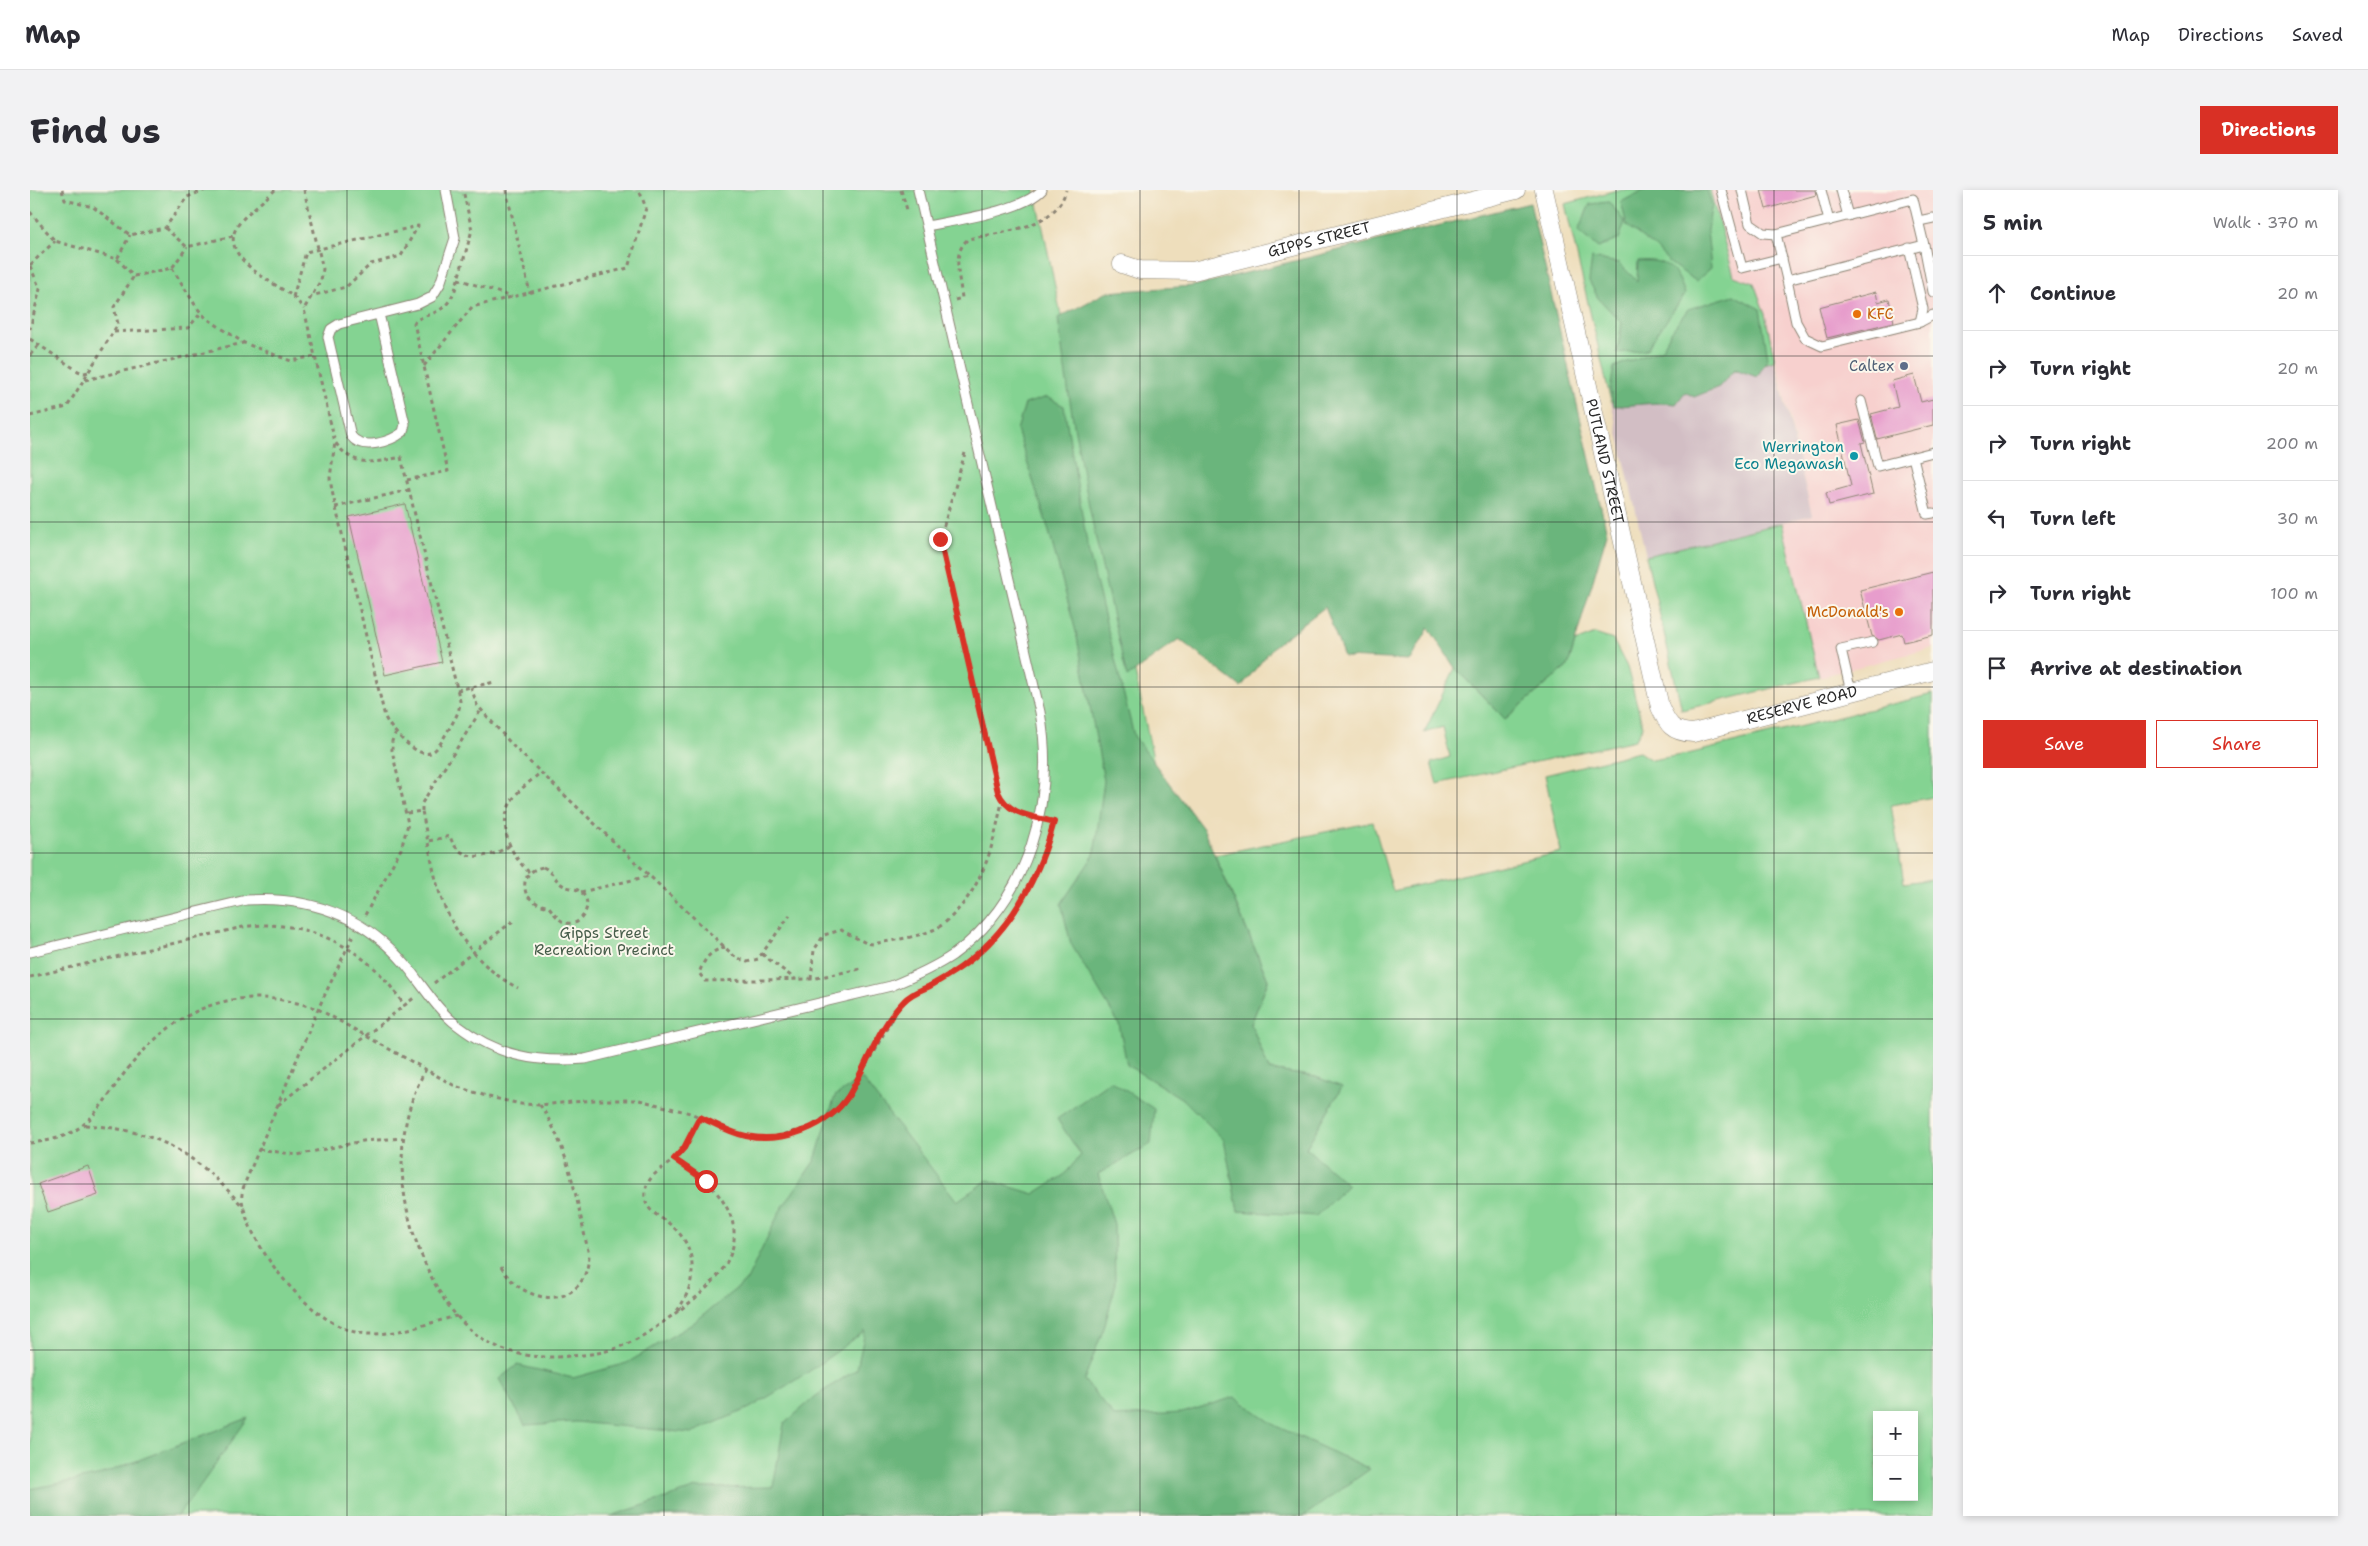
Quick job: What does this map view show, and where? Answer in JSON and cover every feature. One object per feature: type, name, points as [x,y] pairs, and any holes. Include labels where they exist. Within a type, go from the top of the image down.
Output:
[{"type":"street","name":"GIPPS STREET","points":[[1122,264],[1140,270],[1194,270],[1516,190]]},
{"type":"street","name":"PUTLAND STREET","points":[[1544,190],[1660,707],[1666,721],[1672,727]]},
{"type":"street","name":"RESERVE ROAD","points":[[1672,727],[1678,732],[1693,733],[1933,671]]},
{"type":"lane","points":[[379,314],[405,424],[403,432],[396,437],[365,445],[356,442],[351,436],[328,337],[331,329],[339,324],[418,304],[432,297],[444,274],[455,238],[454,221],[446,190]]},
{"type":"lane","points":[[30,952],[246,900],[267,899],[312,904],[360,924],[387,943],[455,1024],[472,1035],[513,1054],[534,1060],[558,1062],[585,1059],[892,986],[954,954],[990,918],[1006,897],[1034,843],[1040,818],[1046,761],[1040,712],[918,190]]},
{"type":"lane","points":[[927,226],[1019,205],[1034,198],[1042,190]]},
{"type":"lane","points":[[1721,190],[1742,268],[1782,258]]},
{"type":"lane","points":[[1742,190],[1750,224],[1763,233],[1776,234],[1848,216],[1914,194],[1933,292]]},
{"type":"lane","points":[[1821,190],[1829,221]]},
{"type":"lane","points":[[1841,190],[1848,216]]},
{"type":"lane","points":[[1919,221],[1933,218]]},
{"type":"lane","points":[[1776,234],[1796,322],[1805,338],[1822,346],[1920,322],[1933,315]]},
{"type":"lane","points":[[1787,280],[1924,245]]},
{"type":"lane","points":[[1908,248],[1922,309],[1920,322]]},
{"type":"lane","points":[[1861,401],[1878,466],[1933,452]]},
{"type":"lane","points":[[1913,457],[1927,514],[1933,513]]},
{"type":"lane","points":[[1851,692],[1841,650],[1873,642]]},
{"type":"path","points":[[62,190],[64,200],[93,207],[130,236]]},
{"type":"path","points":[[117,259],[130,236],[165,228],[187,197],[206,190]]},
{"type":"path","points":[[275,190],[238,225],[233,236],[238,252],[246,266],[293,297],[304,309],[335,442],[330,478],[335,507],[385,717],[389,727],[396,734],[422,754],[429,754],[436,750],[460,709],[401,457],[373,464],[360,461],[340,449],[335,442]]},
{"type":"path","points":[[304,190],[323,270],[321,280],[304,309]]},
{"type":"path","points":[[407,480],[448,471],[414,324],[416,320],[433,315],[451,299],[472,230],[463,190]]},
{"type":"path","points":[[506,190],[530,293]]},
{"type":"path","points":[[424,367],[472,307],[628,268],[646,208],[639,190]]},
{"type":"path","points":[[901,190],[910,218]]},
{"type":"path","points":[[944,303],[962,298],[957,253],[961,245],[968,239],[1042,220],[1059,205],[1066,190]]},
{"type":"path","points":[[30,212],[54,241],[117,259],[134,276]]},
{"type":"path","points":[[293,297],[306,252],[418,226],[401,256],[372,264],[346,287],[310,296]]},
{"type":"path","points":[[165,228],[187,247]]},
{"type":"path","points":[[30,416],[67,407],[114,332],[118,324],[114,307],[134,276],[172,268],[187,247],[233,236]]},
{"type":"path","points":[[30,329],[40,289],[30,266],[54,241]]},
{"type":"path","points":[[172,268],[201,313],[244,343],[292,361],[315,356]]},
{"type":"path","points":[[444,274],[512,297]]},
{"type":"path","points":[[114,332],[188,328],[201,313]]},
{"type":"path","points":[[30,339],[78,371],[90,372]]},
{"type":"path","points":[[85,380],[244,343]]},
{"type":"path","points":[[30,354],[39,345]]},
{"type":"path","points":[[964,447],[965,457],[940,539],[998,792],[1002,801],[1017,812],[1054,822],[1044,855],[1029,888]]},
{"type":"path","points":[[335,507],[409,490]]},
{"type":"path","points":[[457,690],[495,682]]},
{"type":"path","points":[[470,687],[473,697],[481,710],[540,773],[734,956],[747,962],[753,962],[762,954],[790,915]]},
{"type":"path","points":[[481,710],[422,802],[422,811],[442,900],[448,914],[488,969],[518,988]]},
{"type":"path","points":[[396,734],[392,741],[392,750],[408,824],[401,849],[360,924],[318,1009],[259,1149],[243,1189],[242,1199],[260,1244],[280,1275],[306,1303],[330,1322],[356,1333],[384,1333],[457,1316]]},
{"type":"path","points":[[529,872],[518,860],[510,845],[505,828],[510,804],[516,795],[540,773]]},
{"type":"path","points":[[811,979],[814,950],[824,934],[841,930],[866,943],[873,944],[933,930],[955,913],[976,887],[984,869],[996,834],[1002,801]]},
{"type":"path","points":[[407,813],[422,811]]},
{"type":"path","points":[[429,841],[450,836],[455,847],[471,856],[480,857],[496,853],[510,845]]},
{"type":"path","points":[[581,892],[588,906],[586,912],[577,922],[565,924],[558,919],[549,907],[538,904],[526,896],[524,883],[529,872],[543,868],[552,872],[559,883],[581,892],[650,876]]},
{"type":"path","points":[[278,1105],[513,921]]},
{"type":"path","points":[[30,977],[255,924],[282,926],[310,931],[348,948],[383,976],[405,1006]]},
{"type":"path","points":[[725,947],[712,951],[705,958],[699,973],[705,981],[811,979],[860,968]]},
{"type":"path","points":[[762,954],[796,979]]},
{"type":"path","points":[[960,968],[976,954]]},
{"type":"path","points":[[30,1142],[58,1138],[84,1125],[95,1116],[124,1075],[147,1049],[182,1018],[220,1002],[247,998],[275,998],[318,1009],[426,1069],[472,1092],[506,1101],[539,1105],[595,1100],[639,1100],[675,1108],[700,1117],[731,1132],[758,1138],[784,1136],[811,1127],[835,1110],[848,1097],[900,1005],[915,992],[942,979]]},
{"type":"path","points":[[426,1069],[410,1102],[403,1138],[402,1181],[412,1228],[426,1264],[457,1316],[476,1336],[499,1349],[523,1356],[556,1358],[618,1348],[633,1341],[690,1303],[721,1270],[730,1257],[734,1238],[729,1213],[717,1193],[696,1172],[674,1159]]},
{"type":"path","points":[[501,1267],[506,1276],[520,1288],[535,1296],[549,1298],[574,1291],[582,1282],[588,1269],[589,1255],[567,1161],[556,1132],[539,1105]]},
{"type":"path","points":[[675,1314],[689,1291],[693,1268],[684,1240],[672,1225],[652,1212],[645,1198],[646,1190],[651,1176],[674,1159],[684,1148],[700,1117]]},
{"type":"path","points":[[84,1125],[123,1128],[172,1146],[201,1165],[245,1210]]},
{"type":"path","points":[[259,1149],[297,1155],[363,1141],[403,1138]]},
{"type":"shaded area","points":[[1710,190],[1933,190],[1933,648],[1819,677],[1782,523],[1812,515],[1765,314],[1754,283],[1734,276]]},
{"type":"shaded area","points":[[1775,361],[1812,515],[1646,556],[1611,402]]},
{"type":"green space","name":"Gipps Street Recreation Precinct","points":[[30,190],[1035,190],[1183,903],[1238,1211],[1274,1213],[1306,1148],[1316,1077],[1269,1070],[1251,1024],[1268,980],[1215,855],[1373,822],[1393,891],[1561,852],[1545,775],[1639,752],[1651,760],[1688,754],[1933,694],[1933,797],[1891,805],[1904,883],[1933,879],[1933,1516],[30,1516]]},
{"type":"green space","points":[[1617,190],[1710,190],[1734,276],[1754,283],[1765,314],[1775,361],[1611,402],[1565,204]]},
{"type":"green space","points":[[1644,190],[1707,190],[1712,205],[1707,230],[1711,268],[1696,281],[1671,264],[1655,247],[1627,226],[1621,202]]},
{"type":"green space","points":[[1609,202],[1625,222],[1619,239],[1598,248],[1578,231],[1590,204]]},
{"type":"green space","points":[[1530,203],[1607,533],[1568,666],[1505,719],[1455,668],[1429,628],[1410,660],[1344,657],[1325,607],[1274,646],[1241,687],[1179,639],[1127,677],[1088,498],[1071,408],[1058,318],[1107,292],[1193,286]]},
{"type":"green space","points":[[1592,258],[1619,263],[1637,281],[1638,261],[1663,263],[1674,271],[1678,277],[1685,294],[1646,350],[1617,353],[1622,323],[1598,298],[1589,281]]},
{"type":"green space","points":[[1734,295],[1760,309],[1768,358],[1757,377],[1735,369],[1719,387],[1694,397],[1685,392],[1676,404],[1660,403],[1614,406],[1610,390],[1614,367],[1662,349],[1671,332],[1688,309]]},
{"type":"green space","points":[[1047,397],[1064,406],[1088,549],[1134,736],[1204,830],[1268,980],[1251,1024],[1269,1070],[1316,1077],[1342,1087],[1306,1148],[1348,1185],[1316,1216],[1238,1211],[1224,1140],[1184,1100],[1127,1065],[1119,1024],[1071,944],[1061,904],[1094,855],[1104,781],[1076,632],[1048,528],[1017,430],[1025,404]]},
{"type":"green space","points":[[1782,523],[1819,677],[1682,710],[1646,556]]},
{"type":"green space","points":[[1595,634],[1613,640],[1627,667],[1643,727],[1635,740],[1437,784],[1431,763],[1450,757],[1443,727],[1424,733],[1455,668],[1505,719],[1568,666],[1575,642]]},
{"type":"green space","points":[[862,1079],[957,1201],[988,1180],[1034,1194],[1064,1175],[1081,1155],[1057,1119],[1111,1081],[1154,1109],[1151,1144],[1098,1174],[1114,1224],[1115,1287],[1104,1328],[1084,1380],[1115,1417],[1182,1413],[1235,1397],[1276,1426],[1370,1469],[1304,1516],[611,1516],[696,1488],[773,1487],[784,1424],[816,1396],[857,1369],[865,1331],[807,1373],[750,1408],[691,1433],[576,1422],[525,1425],[499,1379],[517,1365],[573,1378],[627,1363],[692,1324],[747,1280],[780,1211],[815,1160],[835,1096]]},
{"type":"green space","points":[[248,1418],[177,1516],[30,1516],[30,1489],[97,1476]]},
{"type":"building","points":[[1761,190],[1815,190],[1816,195],[1766,209]]},
{"type":"building","name":"KFC","points":[[1876,292],[1878,302],[1889,299],[1894,322],[1827,338],[1819,307]]},
{"type":"building","points":[[1914,375],[1921,402],[1933,399],[1933,425],[1877,439],[1871,414],[1898,407],[1892,381]]},
{"type":"building","name":"Werrington Eco Megawash","points":[[1859,420],[1865,442],[1861,443],[1873,494],[1829,505],[1826,493],[1851,486],[1837,425]]},
{"type":"building","points":[[405,504],[442,662],[385,675],[349,517]]},
{"type":"building","name":"McDonald's","points":[[1933,572],[1933,635],[1904,642],[1902,634],[1879,640],[1872,636],[1860,590]]},
{"type":"building","points":[[88,1166],[98,1195],[48,1212],[38,1184]]},
{"type":"place","name":"KFC","points":[[1857,314]]},
{"type":"place","name":"Caltex","points":[[1904,366]]},
{"type":"place","name":"Werrington Eco Megawash","points":[[1854,456]]},
{"type":"place","name":"McDonald's","points":[[1899,612]]},
{"type":"route","points":[[706,1181],[696,1172],[674,1159],[684,1148],[700,1117],[731,1132],[758,1138],[784,1136],[811,1127],[822,1120],[848,1097],[893,1014],[906,998],[966,964],[997,934],[1025,894],[1044,855],[1054,822],[1009,808],[1002,801],[998,792],[940,539]]}]
